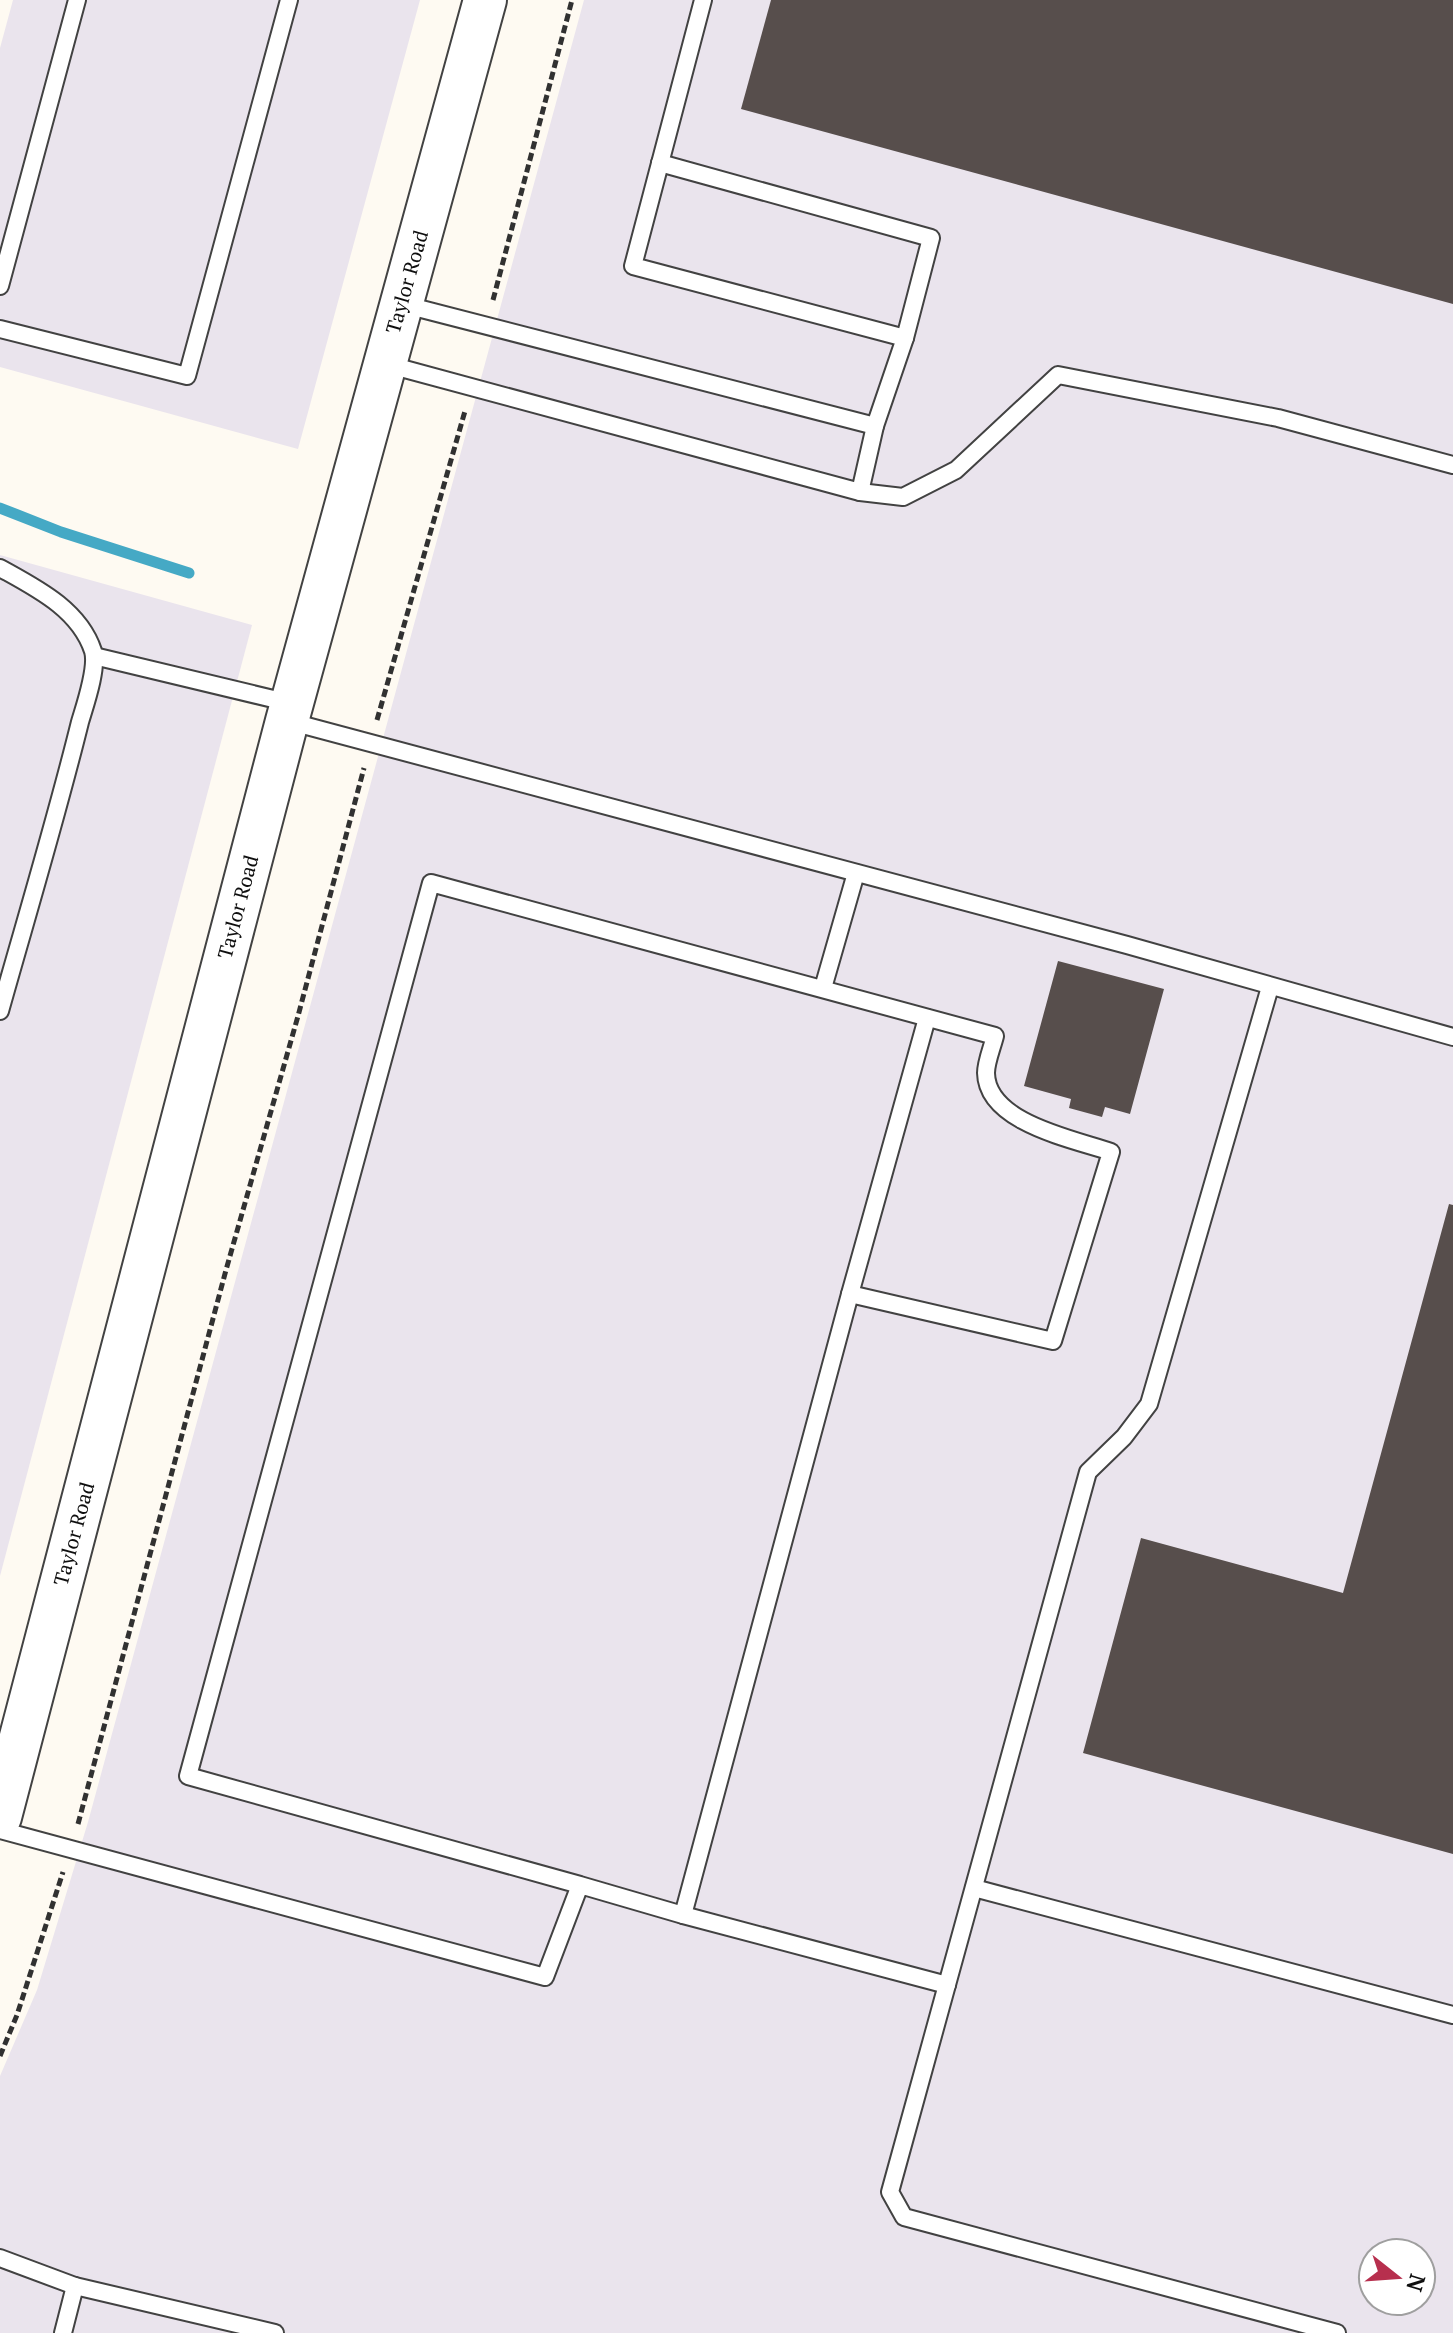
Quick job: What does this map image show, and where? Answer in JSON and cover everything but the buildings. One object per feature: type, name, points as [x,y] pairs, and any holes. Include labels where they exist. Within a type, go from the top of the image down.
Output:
[{"type":"street","name":"Taylor Road","points":[[0,1817],[289,712],[485,0]]},
{"type":"lane","points":[[0,286],[77,0]]},
{"type":"lane","points":[[0,329],[187,376],[289,0]]},
{"type":"lane","points":[[703,0],[633,266],[905,338]]},
{"type":"lane","points":[[660,163],[931,238],[905,338],[875,426],[860,492]]},
{"type":"lane","points":[[401,303],[875,426]]},
{"type":"lane","points":[[384,363],[860,492],[903,497],[956,470],[1058,375],[1278,418],[1453,465]]},
{"type":"lane","points":[[0,568],[38,590],[75,618],[87,635],[94,656],[71,761],[0,1011]]},
{"type":"lane","points":[[94,656],[289,712],[370,743],[1127,945],[1453,1037]]},
{"type":"lane","points":[[823,988],[856,873]]},
{"type":"lane","points":[[850,1294],[1053,1341],[1111,1152],[1014,1118],[996,1101],[986,1074],[995,1036],[431,883],[188,1776],[683,1915],[947,1985]]},
{"type":"lane","points":[[1270,987],[1149,1404],[1124,1437],[1088,1472],[890,2192],[904,2217],[1337,2333]]},
{"type":"lane","points":[[683,1915],[927,1018]]},
{"type":"lane","points":[[0,1830],[545,1977],[580,1885]]},
{"type":"lane","points":[[974,1888],[1453,2015]]},
{"type":"lane","points":[[0,2258],[75,2286],[275,2333]]},
{"type":"lane","points":[[63,2333],[75,2286]]},
{"type":"path","points":[[485,325],[500,279],[572,0]]},
{"type":"path","points":[[0,2056],[17,2015],[108,1718],[370,743],[386,696],[472,387]]},
{"type":"shaded area","points":[[13,0],[420,0],[298,449],[0,367],[0,48]]},
{"type":"shaded area","points":[[584,0],[1453,0],[1453,2333],[0,2333],[0,2076],[37,1990],[88,1822]]},
{"type":"shaded area","points":[[0,555],[252,625],[0,1576]]},
{"type":"waterway","points":[[0,508],[61,532],[189,573]]}]
